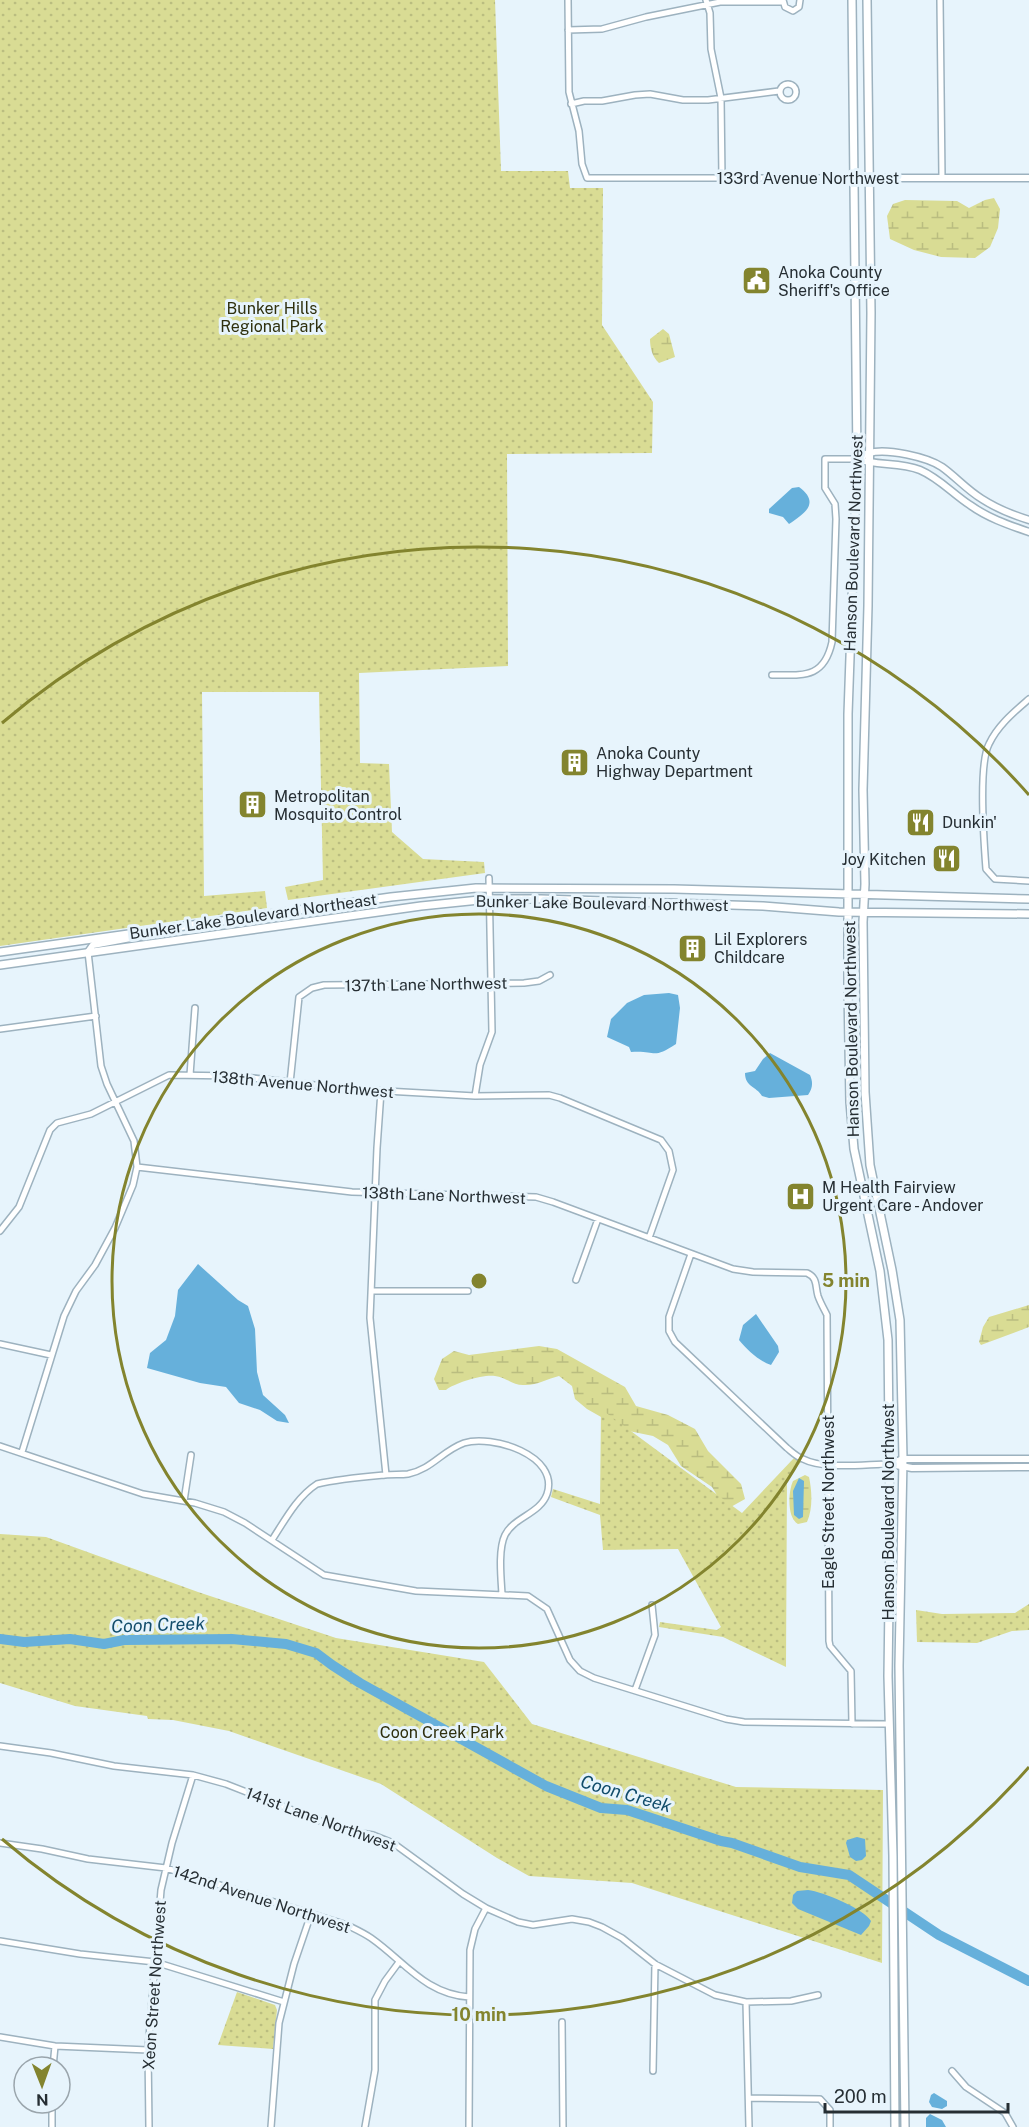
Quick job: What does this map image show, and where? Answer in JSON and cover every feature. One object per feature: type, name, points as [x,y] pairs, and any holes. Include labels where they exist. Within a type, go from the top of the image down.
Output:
[{"type":"main road","name":"Hanson Boulevard Northwest","points":[[852,0],[857,459],[849,704],[848,912],[851,1125],[886,1313],[888,1340],[889,1724],[894,1932],[895,2127]]},
{"type":"main road","name":"Hanson Boulevard Northwest","points":[[867,0],[870,178],[870,463],[863,790],[867,1141],[900,1320],[903,1468],[899,1666],[905,2127]]},
{"type":"main road","name":"Bunker Lake Boulevard Northwest","points":[[507,888],[674,889],[1029,899]]},
{"type":"main road","name":"Bunker Lake Boulevard Northeast","points":[[0,952],[392,897],[507,888]]},
{"type":"main road","name":"Bunker Lake Boulevard Northwest","points":[[0,965],[410,907],[489,899],[763,906],[848,912],[1029,914]]},
{"type":"street","points":[[568,0],[568,78],[571,104],[643,94],[683,100],[779,92]]},
{"type":"street","points":[[568,30],[602,29],[706,2],[783,1],[787,9],[793,11],[799,7],[800,0]]},
{"type":"street","points":[[940,0],[942,178]]},
{"type":"street","points":[[706,2],[710,13],[711,49],[721,98],[722,179]]},
{"type":"street","name":"133rd Avenue Northwest","points":[[571,104],[579,131],[582,164],[587,178],[1029,178]]},
{"type":"street","points":[[857,459],[870,452],[896,453],[931,461],[942,467],[981,499],[1001,510],[1029,520]]},
{"type":"street","points":[[772,675],[812,673],[825,664],[830,654],[836,519],[834,504],[825,488],[825,459],[857,459],[920,470],[984,514],[1029,532]]},
{"type":"street","points":[[1029,699],[996,730],[987,747],[984,764],[983,834],[986,869],[990,874],[995,879],[1029,881]]},
{"type":"street","points":[[475,1096],[480,1065],[492,1032],[489,878]]},
{"type":"street","points":[[22,1452],[64,1316],[76,1291],[95,1264],[119,1219],[134,1185],[137,1167],[134,1141],[106,1084],[101,1066],[88,952],[93,945],[187,926]]},
{"type":"street","name":"137th Lane Northwest","points":[[290,1083],[299,997],[312,988],[324,985],[492,984],[539,981],[550,975]]},
{"type":"street","points":[[190,1075],[195,1008]]},
{"type":"street","points":[[0,1029],[96,1016]]},
{"type":"street","name":"138th Avenue Northwest","points":[[0,1231],[19,1207],[50,1130],[57,1123],[91,1114],[169,1075],[190,1075],[235,1076],[381,1091],[475,1096],[549,1095],[560,1098],[661,1140],[669,1150],[673,1170],[649,1238]]},
{"type":"street","points":[[381,1091],[370,1318],[386,1475]]},
{"type":"street","name":"138th Lane Northwest","points":[[137,1167],[330,1190],[536,1197],[742,1271],[812,1275]]},
{"type":"street","points":[[576,1280],[598,1219]]},
{"type":"street","points":[[691,1254],[669,1317],[671,1334],[675,1342],[787,1448],[802,1459],[813,1463],[890,1464],[903,1468],[1029,1467]]},
{"type":"street","name":"Eagle Street Northwest","points":[[812,1275],[816,1281],[817,1294],[827,1315],[829,1641],[830,1646],[851,1671],[852,1724]]},
{"type":"street","points":[[371,1291],[468,1291]]},
{"type":"street","points":[[0,1344],[51,1355]]},
{"type":"street","points":[[272,1540],[295,1505],[308,1490],[317,1484],[423,1470],[464,1443],[481,1442],[500,1445],[535,1458],[542,1464],[547,1475],[548,1486],[544,1500],[538,1507],[513,1525],[505,1534],[501,1565],[502,1594]]},
{"type":"street","points":[[0,1446],[143,1494],[184,1501],[224,1512],[272,1540],[324,1575],[416,1591],[528,1596],[547,1609],[570,1660],[580,1671],[594,1678],[726,1719],[744,1722],[889,1724]]},
{"type":"street","points":[[184,1501],[191,1455]]},
{"type":"street","points":[[890,1464],[903,1459],[1029,1459]]},
{"type":"street","points":[[635,1690],[655,1635],[652,1605]]},
{"type":"street","name":"141st Lane Northwest","points":[[0,1746],[51,1753],[114,1766],[193,1775],[226,1784],[323,1822],[350,1831],[373,1835],[393,1843],[486,1908],[519,1922],[533,1925],[572,1919],[589,1922],[621,1938],[655,1964],[714,1995],[746,2002],[791,2001],[818,1995]]},
{"type":"street","name":"Xeon Street Northwest","points":[[149,2127],[148,2050],[161,1890],[193,1775]]},
{"type":"street","name":"142nd Avenue Northwest","points":[[0,1843],[88,1859],[166,1868],[347,1925],[371,1938],[433,1987],[452,1995],[469,1996]]},
{"type":"street","points":[[469,2127],[469,1996],[472,1939],[486,1908]]},
{"type":"street","points":[[272,2127],[279,2023],[311,1914]]},
{"type":"street","points":[[0,1941],[80,1954],[155,1962],[284,2002]]},
{"type":"street","points":[[365,2127],[375,2070],[375,2000],[399,1962]]},
{"type":"street","points":[[653,2071],[655,1964]]},
{"type":"street","points":[[746,2002],[749,2127]]},
{"type":"street","points":[[562,2022],[563,2127]]},
{"type":"street","points":[[0,2037],[55,2046],[148,2050]]},
{"type":"street","points":[[54,2055],[55,2046]]},
{"type":"street","points":[[952,2071],[966,2087],[1005,2113],[1013,2127]]},
{"type":"street","points":[[749,2098],[820,2099],[830,2110],[830,2127]]},
{"type":"green space","name":"Bunker Hills Regional Park","points":[[0,0],[495,0],[501,171],[568,171],[570,188],[603,188],[602,325],[653,402],[652,453],[507,454],[508,666],[359,673],[360,763],[389,764],[392,832],[423,859],[484,862],[485,873],[288,900],[285,887],[323,880],[319,692],[202,692],[204,896],[265,891],[267,908],[0,946]]},
{"type":"green space","points":[[994,198],[1000,209],[998,228],[990,247],[975,258],[941,257],[914,250],[890,239],[887,216],[893,204],[905,200],[957,201],[969,208]]},
{"type":"green space","points":[[663,329],[669,334],[675,357],[659,363],[652,352],[650,339]]},
{"type":"green space","points":[[1029,1305],[1029,1327],[981,1345],[979,1342],[983,1327],[989,1317]]},
{"type":"green space","points":[[539,1346],[557,1349],[625,1387],[636,1406],[668,1415],[695,1429],[708,1451],[741,1484],[745,1499],[729,1508],[720,1500],[712,1487],[681,1466],[668,1445],[653,1436],[624,1430],[587,1409],[575,1399],[572,1386],[559,1376],[537,1383],[519,1385],[499,1377],[484,1376],[462,1382],[446,1390],[439,1390],[434,1379],[442,1359],[454,1351],[469,1355]]},
{"type":"green space","points":[[601,1409],[742,1513],[794,1458],[801,1462],[787,1479],[786,1667],[723,1637],[659,1627],[660,1622],[717,1630],[721,1627],[678,1549],[603,1550],[600,1515],[551,1497],[553,1489],[600,1504]]},
{"type":"green space","points":[[805,1475],[809,1477],[810,1482],[810,1511],[807,1522],[798,1524],[794,1521],[790,1511],[790,1492],[793,1481]]},
{"type":"green space","name":"Coon Creek Park","points":[[0,1534],[46,1537],[198,1592],[336,1638],[484,1662],[532,1724],[736,1787],[883,1790],[882,1963],[632,1883],[529,1876],[381,1784],[229,1731],[173,1720],[148,1719],[147,1716],[75,1706],[0,1683]]},
{"type":"green space","points":[[1029,1604],[1029,1630],[1012,1631],[977,1643],[917,1642],[916,1610],[942,1614],[1015,1613]]},
{"type":"green space","points":[[237,1992],[275,2005],[277,2010],[273,2049],[218,2045]]},
{"type":"water","points":[[799,487],[809,498],[805,512],[789,524],[783,517],[769,513],[769,509],[792,488]]},
{"type":"water","points":[[669,993],[678,995],[680,1008],[676,1044],[658,1053],[631,1052],[629,1047],[607,1037],[611,1019],[627,1003],[644,995]]},
{"type":"water","points":[[770,1053],[810,1075],[812,1085],[808,1095],[769,1098],[762,1096],[749,1084],[745,1073],[755,1071]]},
{"type":"water","points":[[198,1264],[238,1300],[248,1306],[255,1329],[257,1372],[263,1395],[285,1415],[289,1423],[277,1421],[260,1410],[239,1403],[226,1387],[200,1383],[147,1368],[150,1353],[166,1340],[175,1316],[178,1290]]},
{"type":"water","points":[[756,1314],[778,1346],[779,1352],[771,1365],[754,1355],[739,1340],[743,1325]]},
{"type":"water","points":[[799,1478],[804,1481],[803,1517],[799,1519],[794,1515],[793,1491]]},
{"type":"water","points":[[857,1837],[865,1839],[866,1856],[856,1861],[850,1857],[846,1843],[847,1840]]},
{"type":"water","points":[[808,1890],[852,1906],[867,1916],[871,1921],[869,1926],[861,1935],[798,1909],[792,1903],[793,1895],[797,1891]]},
{"type":"water","points":[[934,2093],[947,2101],[947,2106],[942,2109],[932,2107],[929,2102]]},
{"type":"water","points":[[930,2114],[942,2120],[946,2127],[926,2127],[926,2118]]},
{"type":"waterway","name":"Coon Creek","points":[[0,1639],[24,1642],[70,1639],[104,1644],[124,1640],[232,1639],[286,1644],[316,1653],[360,1683],[546,1786],[601,1808],[627,1810],[800,1867],[849,1875],[939,1935],[1029,1981]]},
{"type":"place","name":"Anoka County Sheriff's Office","points":[[757,281]]},
{"type":"place","name":"Anoka County Highway Department","points":[[575,762]]},
{"type":"place","name":"Metropolitan Mosquito Control","points":[[253,805]]},
{"type":"place","name":"Dunkin'","points":[[921,822]]},
{"type":"place","name":"Joy Kitchen","points":[[947,859]]},
{"type":"place","name":"Lil Explorers Childcare","points":[[693,948]]},
{"type":"place","name":"M Health Fairview Urgent Care - Andover","points":[[801,1196]]}]
